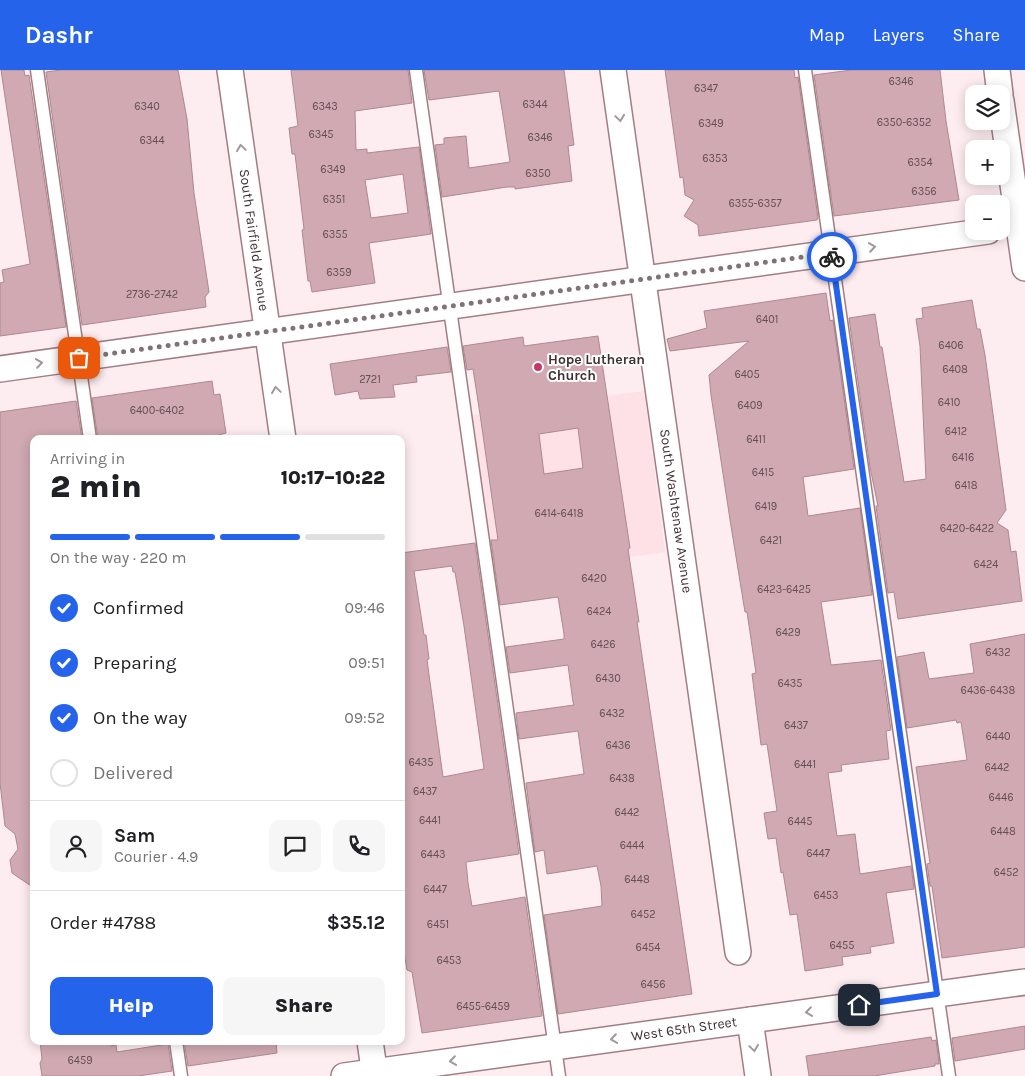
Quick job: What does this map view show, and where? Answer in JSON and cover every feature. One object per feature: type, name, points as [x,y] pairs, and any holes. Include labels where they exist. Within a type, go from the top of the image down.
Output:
[{"type":"street","name":"South Fairfield Avenue","points":[[230,70],[282,435]]},
{"type":"street","name":"South Washtenaw Avenue","points":[[613,70],[738,952]]},
{"type":"street","points":[[997,70],[999,85]]},
{"type":"street","points":[[1004,130],[1015,227],[1025,268]]},
{"type":"street","points":[[0,369],[965,234]]},
{"type":"street","name":"West 65th Street","points":[[344,1076],[374,1074],[1025,982]]},
{"type":"street","points":[[750,1020],[758,1076]]},
{"type":"street","points":[[370,1045],[374,1074]]},
{"type":"lane","points":[[37,70],[89,435]]},
{"type":"lane","points":[[416,70],[559,1076]]},
{"type":"lane","points":[[805,70],[949,1076]]},
{"type":"lane","points":[[177,1045],[181,1076]]},
{"type":"shaded area","points":[[644,391],[665,552],[488,577],[465,416]]},
{"type":"building","points":[[1,70],[24,70],[25,76],[29,75],[66,327],[0,336],[0,283],[4,282],[2,270],[30,264]]},
{"type":"building","points":[[61,70],[178,70],[187,119],[194,193],[209,292],[205,297],[206,307],[82,325],[46,72]]},
{"type":"building","points":[[291,70],[408,70],[412,103],[355,111],[356,150],[367,149],[367,153],[419,147],[431,234],[369,243],[375,283],[312,292],[310,281],[308,281],[295,154],[292,154],[289,128],[298,126]],"holes":[[[403,174],[408,213],[371,218],[365,180]]]},
{"type":"building","points":[[424,70],[564,70],[574,145],[568,146],[572,181],[515,189],[515,187],[507,187],[442,197],[435,145],[444,144],[444,138],[466,136],[469,168],[510,162],[499,91],[429,100]]},
{"type":"building","points":[[665,70],[794,70],[795,78],[798,77],[817,220],[699,236],[698,225],[684,216],[694,200],[685,195],[683,177],[680,178]]},
{"type":"building","points":[[851,70],[940,70],[959,200],[834,216],[814,75]]},
{"type":"building","points":[[826,293],[830,321],[833,320],[854,469],[803,477],[808,516],[860,508],[872,595],[821,602],[831,665],[881,660],[891,730],[886,731],[889,759],[841,765],[842,771],[828,773],[837,836],[855,834],[860,874],[911,866],[914,889],[886,893],[894,943],[870,947],[871,953],[842,957],[843,965],[805,971],[797,914],[790,915],[776,838],[768,839],[764,813],[777,811],[767,744],[761,745],[752,674],[756,673],[731,526],[709,375],[749,341],[670,351],[667,339],[707,328],[704,311]]},
{"type":"building","points":[[972,300],[977,329],[980,329],[985,355],[1006,510],[997,523],[1008,530],[1011,552],[1016,551],[1022,601],[898,619],[894,592],[888,593],[876,506],[878,506],[870,467],[849,318],[875,314],[904,482],[926,479],[920,346],[916,319],[923,318],[922,308]]},
{"type":"building","points":[[598,336],[630,548],[628,549],[639,622],[637,622],[692,994],[558,1014],[544,915],[602,906],[601,886],[597,866],[547,874],[544,850],[535,852],[526,783],[584,774],[578,731],[519,739],[516,713],[574,705],[568,665],[510,673],[506,647],[564,639],[564,634],[558,597],[500,605],[491,540],[498,540],[480,414],[473,369],[467,370],[463,346],[523,337],[524,346]],"holes":[[[578,428],[583,468],[544,474],[539,434]]]},
{"type":"building","points":[[447,347],[451,372],[416,376],[417,382],[393,385],[395,397],[360,399],[358,391],[335,395],[330,364]]},
{"type":"building","points":[[212,381],[214,395],[220,394],[226,433],[219,435],[97,435],[92,398]]},
{"type":"building","points":[[76,401],[81,435],[30,435],[30,885],[12,873],[10,860],[18,849],[15,834],[5,826],[0,783],[0,412]]},
{"type":"building","points":[[475,543],[519,854],[466,862],[468,883],[472,906],[525,897],[542,1016],[422,1033],[412,972],[407,970],[405,958],[405,552]],"holes":[[[452,566],[453,572],[455,572],[484,769],[443,777],[427,660],[429,659],[426,635],[424,635],[414,571]]]},
{"type":"building","points":[[1025,634],[1025,947],[942,958],[927,864],[930,863],[916,767],[967,760],[961,722],[957,723],[956,720],[907,728],[897,657],[924,652],[929,679],[974,673],[970,644]]},
{"type":"building","points":[[1025,1026],[1025,1049],[955,1061],[952,1038]]},
{"type":"building","points":[[931,1037],[932,1041],[936,1040],[939,1064],[935,1064],[935,1066],[874,1076],[809,1076],[806,1056]]},
{"type":"building","points":[[40,1045],[116,1045],[117,1052],[168,1045],[172,1071],[138,1076],[42,1076],[40,1063],[42,1059]]},
{"type":"building","points":[[185,1045],[276,1045],[277,1053],[188,1066]]},
{"type":"way so far","points":[[79,358],[831,253],[832,257]]},
{"type":"place","name":"Hope Lutheran Church","points":[[538,367]]},
{"type":"route","points":[[832,257],[937,994],[859,1005]]}]
